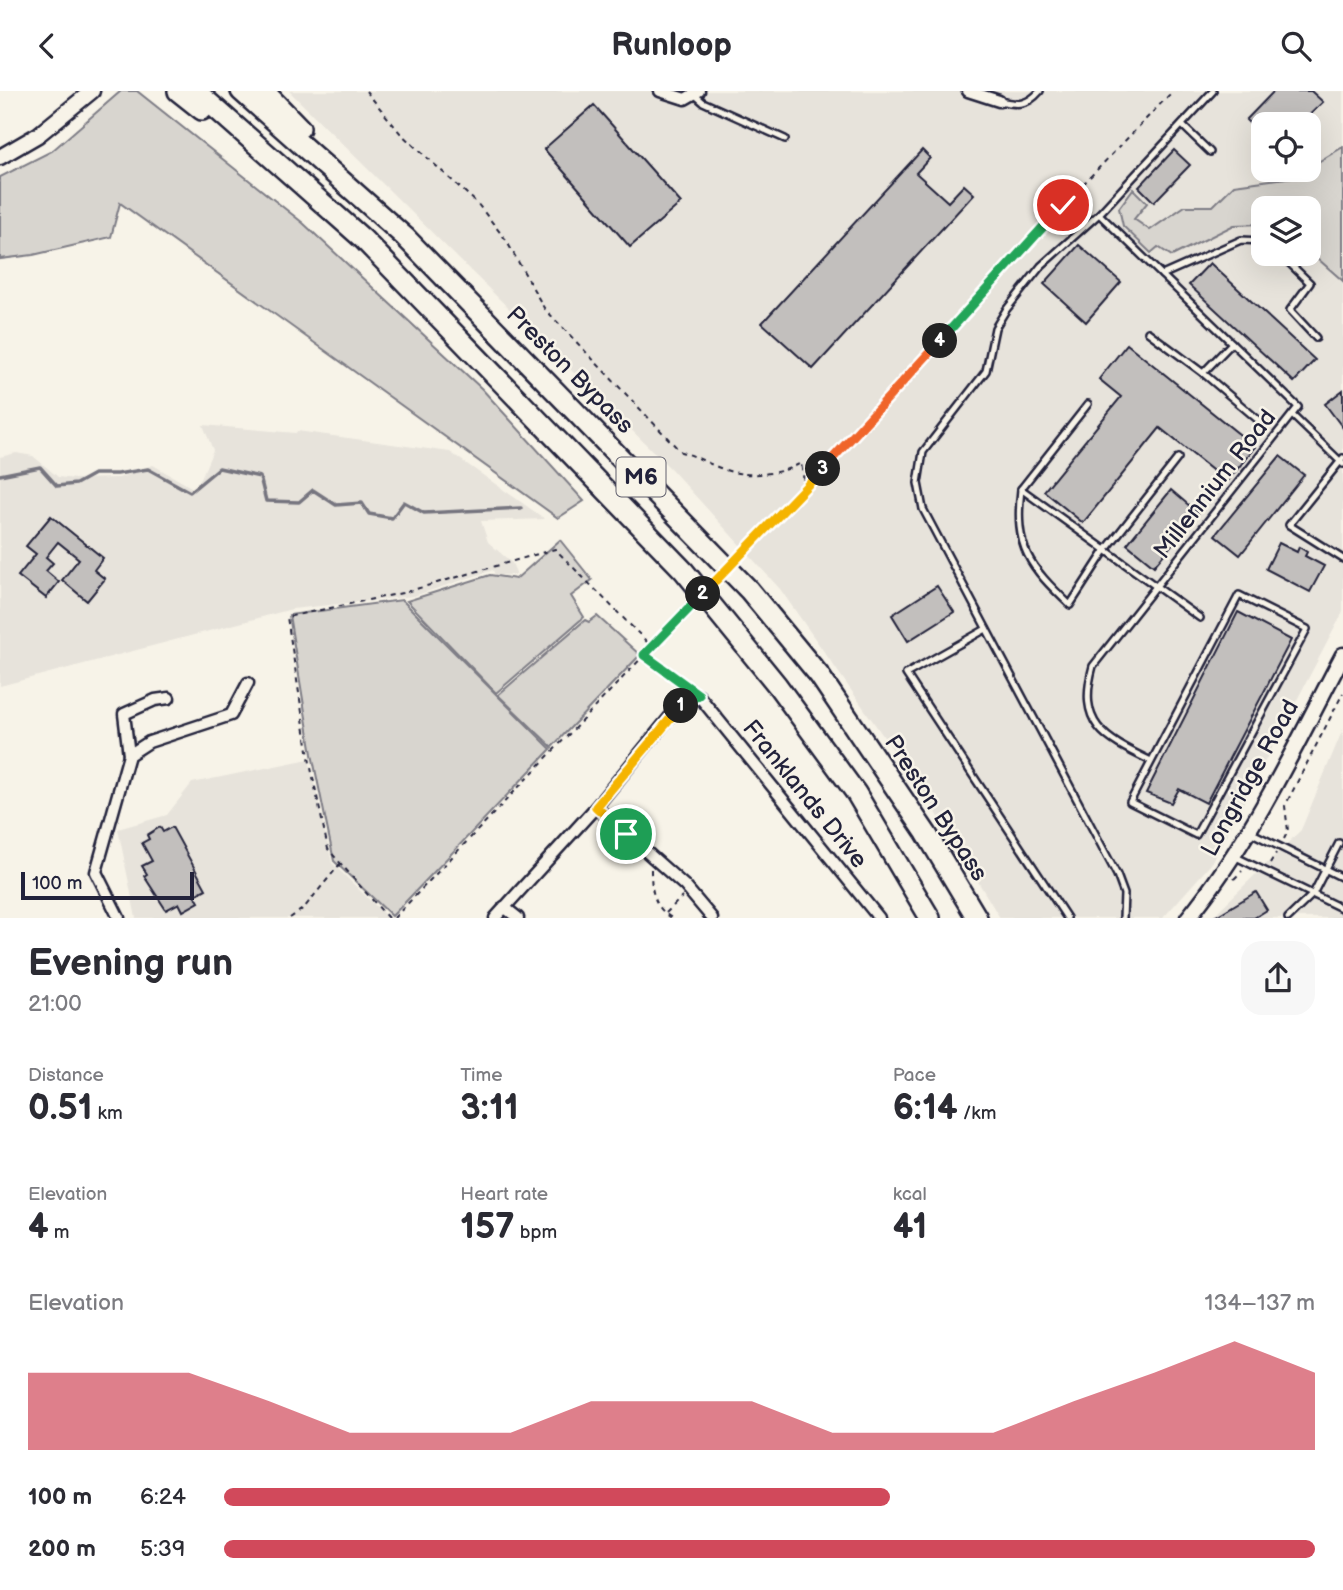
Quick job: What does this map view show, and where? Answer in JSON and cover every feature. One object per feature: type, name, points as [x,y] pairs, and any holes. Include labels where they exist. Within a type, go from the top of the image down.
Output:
[{"type":"highway","name":"M6","points":[[178,91],[348,226]]},
{"type":"highway","name":"M6","points":[[196,91],[348,226],[684,571],[777,685],[856,793],[930,918]]},
{"type":"highway","name":"Preston Bypass","points":[[241,91],[405,237],[749,590],[819,675],[926,833],[977,918]]},
{"type":"highway","name":"M6","points":[[264,91],[405,237]]},
{"type":"main road","points":[[0,157],[38,135],[92,91]]},
{"type":"main road","name":"Longridge Road","points":[[1188,918],[1250,832],[1343,655]]},
{"type":"street","points":[[660,91],[685,99],[696,92]]},
{"type":"street","points":[[968,91],[999,101]]},
{"type":"street","points":[[129,755],[149,742],[231,715],[248,683]]},
{"type":"street","points":[[495,918],[596,807],[677,708],[699,695]]},
{"type":"street","name":"Franklands Drive","points":[[699,695],[879,918]]},
{"type":"street","points":[[119,918],[96,871],[129,755],[124,714],[155,700],[169,698]]},
{"type":"street","points":[[596,807],[689,890],[712,918]]},
{"type":"street","points":[[505,907],[518,918]]},
{"type":"lane","points":[[999,101],[1017,105],[1031,102],[1040,91]]},
{"type":"lane","points":[[1123,918],[1124,894],[1117,875],[923,509],[919,466],[923,452],[986,371],[995,328],[1006,310],[1041,266],[1099,215],[1213,91]]},
{"type":"lane","points":[[696,92],[703,102],[785,139]]},
{"type":"lane","points":[[1182,125],[1210,152]]},
{"type":"lane","name":"Millennium Road","points":[[1099,215],[1298,407],[1093,666],[1087,688],[1087,706],[1103,734],[1151,761]]},
{"type":"lane","points":[[1161,275],[1241,240],[1251,240]]},
{"type":"lane","points":[[1292,266],[1310,283],[1290,310],[1316,338]]},
{"type":"lane","points":[[1148,332],[1203,373],[1263,424]]},
{"type":"lane","points":[[1203,373],[1231,343]]},
{"type":"lane","points":[[1088,404],[1021,489],[1018,513],[1024,553],[1037,574],[1070,605],[1105,551],[1178,457]]},
{"type":"lane","points":[[1292,415],[1342,461],[1289,525],[1343,559]]},
{"type":"lane","points":[[1021,489],[1200,618]]},
{"type":"lane","points":[[1239,595],[1307,629],[1196,835],[1130,803],[1151,761],[1239,595]]},
{"type":"lane","points":[[986,629],[906,674],[1067,918]]},
{"type":"lane","points":[[1250,832],[1343,878]]},
{"type":"lane","points":[[1288,918],[1299,915],[1339,843]]},
{"type":"lane","points":[[1235,856],[1343,909]]},
{"type":"path","points":[[366,91],[401,134],[477,203],[506,240],[544,308],[681,452],[701,457],[723,470],[747,474],[792,468],[801,463],[805,488]]},
{"type":"path","points":[[394,918],[786,509],[1054,215],[1172,91]]},
{"type":"path","points":[[388,918],[328,849],[310,764],[287,617],[402,593],[555,549],[652,647]]},
{"type":"path","points":[[644,655],[699,695]]},
{"type":"path","points":[[1228,887],[1243,871],[1262,877],[1280,847],[1289,831],[1285,806],[1343,693]]},
{"type":"path","points":[[653,858],[650,870],[652,893],[665,914],[672,918]]},
{"type":"path","points":[[290,918],[304,908],[341,863]]},
{"type":"path","points":[[665,914],[689,890]]},
{"type":"shaded area","points":[[121,91],[137,91],[303,223],[482,389],[584,501],[558,518],[120,203],[111,237],[33,255],[0,259],[0,177],[52,151]]},
{"type":"shaded area","points":[[289,91],[1343,91],[1343,612],[1211,864],[1163,918],[1000,918],[931,804],[780,589],[671,469]]},
{"type":"shaded area","points":[[1343,147],[1343,281],[1321,262],[1321,196],[1251,196],[1251,224],[1234,225],[1172,256],[1158,247],[1151,253],[1123,226],[1119,208],[1133,189],[1147,203],[1134,219],[1150,230],[1185,206],[1213,206],[1234,185],[1256,182],[1321,182],[1321,160]]},
{"type":"shaded area","points":[[203,425],[297,431],[450,452],[545,519],[481,521],[488,542],[512,563],[517,575],[495,575],[493,570],[414,596],[292,609],[0,686],[0,457],[16,453],[33,456],[58,477],[75,479],[119,478],[153,465],[196,490],[213,450]]},
{"type":"shaded area","points":[[560,540],[592,580],[571,596],[584,617],[496,693],[407,601],[490,575],[516,579]]},
{"type":"shaded area","points":[[402,600],[551,749],[392,916],[334,861],[312,754],[289,615]]},
{"type":"shaded area","points":[[597,616],[640,655],[552,747],[498,695],[585,620],[589,622]]},
{"type":"shaded area","points":[[1343,729],[1343,918],[1211,918],[1301,830]]},
{"type":"shaded area","points":[[309,759],[332,863],[388,918],[136,918],[118,829],[167,815],[192,783]]},
{"type":"building","points":[[1274,91],[1311,91],[1323,102],[1313,112],[1254,112]]},
{"type":"building","points":[[594,105],[681,203],[630,247],[544,149]]},
{"type":"building","points":[[922,150],[930,158],[916,173],[948,202],[964,185],[974,194],[813,369],[762,323]]},
{"type":"building","points":[[1174,150],[1190,165],[1154,202],[1139,187]]},
{"type":"building","points":[[1079,245],[1121,282],[1086,322],[1044,284]]},
{"type":"building","points":[[1210,263],[1315,360],[1294,382],[1189,285]]},
{"type":"building","points":[[1127,344],[1255,447],[1227,482],[1160,428],[1083,523],[1044,491],[1121,397],[1099,379]]},
{"type":"building","points":[[1343,390],[1343,428],[1325,404]]},
{"type":"building","points":[[1280,456],[1304,475],[1240,555],[1215,535]]},
{"type":"building","points":[[1171,490],[1198,513],[1154,566],[1127,544]]},
{"type":"building","points":[[51,516],[103,558],[94,570],[105,579],[87,601],[62,580],[79,559],[58,542],[46,557],[53,563],[46,571],[59,582],[46,598],[18,576],[36,554],[26,546]]},
{"type":"building","points":[[1279,543],[1297,552],[1299,547],[1307,552],[1305,556],[1324,566],[1310,592],[1266,569]]},
{"type":"building","points":[[937,586],[954,612],[908,641],[892,615]]},
{"type":"building","points":[[1238,612],[1291,640],[1206,803],[1179,789],[1171,803],[1146,793]]},
{"type":"building","points":[[160,827],[163,832],[172,827],[206,889],[195,895],[199,902],[183,911],[179,903],[166,910],[144,876],[147,874],[142,866],[152,861],[142,843],[149,839],[147,835]]},
{"type":"building","points":[[1256,892],[1267,910],[1254,918],[1213,918]]},
{"type":"waterway","points":[[0,475],[40,467],[57,486],[76,484],[94,474],[117,474],[148,469],[190,492],[219,468],[260,477],[266,501],[299,502],[313,490],[336,505],[362,503],[369,514],[392,518],[404,502],[424,513],[521,508]]},
{"type":"route","points":[[626,834],[596,807],[677,708],[699,695],[644,655],[786,509],[1063,205]]}]
